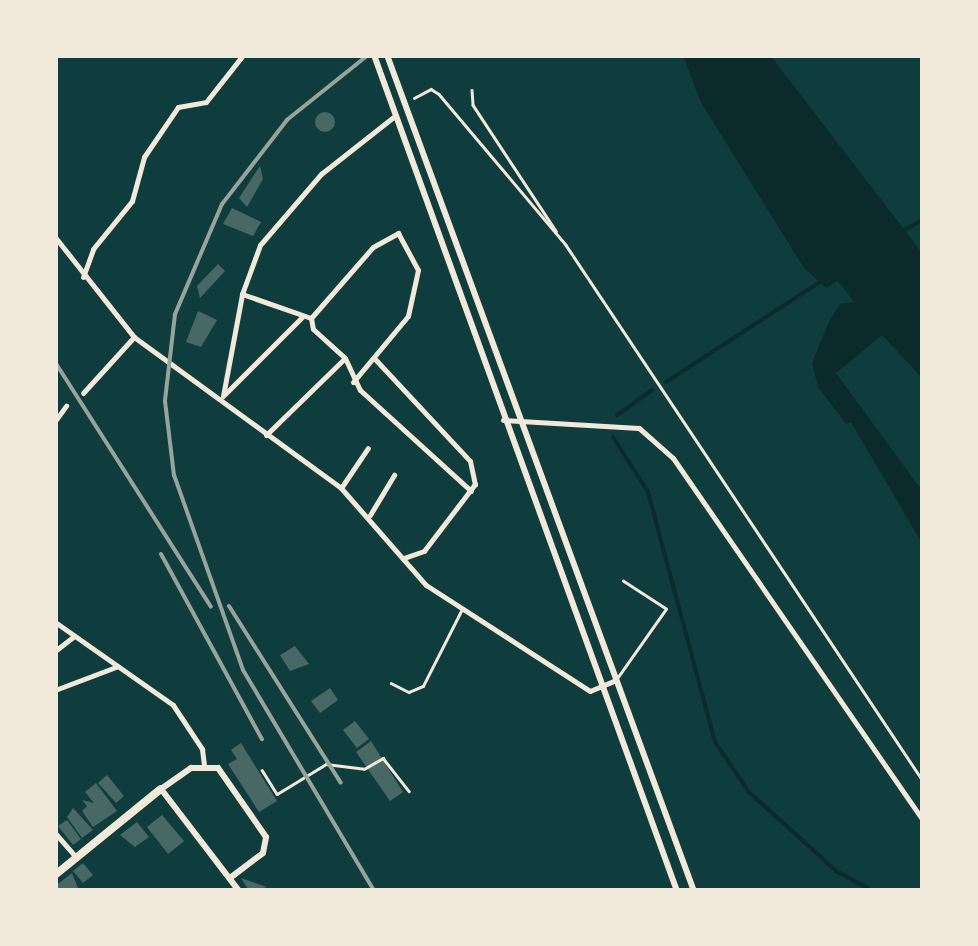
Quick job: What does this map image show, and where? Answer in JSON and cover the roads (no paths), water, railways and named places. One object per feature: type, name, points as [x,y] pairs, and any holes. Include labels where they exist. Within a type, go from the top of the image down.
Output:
[{"type":"main road","points":[[55,875],[161,789]]},
{"type":"street","points":[[83,279],[93,249],[132,201],[144,156],[178,106],[206,102],[243,55]]},
{"type":"street","points":[[374,55],[503,420],[677,891]]},
{"type":"street","points":[[387,55],[614,682],[694,891]]},
{"type":"street","points":[[223,396],[242,294],[260,245],[320,174],[396,114]]},
{"type":"street","points":[[223,396],[307,317],[373,247],[398,233],[418,270],[408,316],[353,382]]},
{"type":"street","points":[[55,236],[83,279],[134,337],[223,396],[266,435],[340,488],[370,514],[404,558],[462,609],[590,691],[614,682]]},
{"type":"street","points":[[242,294],[307,317],[313,329],[345,358],[353,382],[471,491]]},
{"type":"street","points":[[83,393],[134,337]]},
{"type":"street","points":[[266,435],[345,358]]},
{"type":"street","points":[[374,358],[470,460],[471,491],[424,551],[404,558]]},
{"type":"street","points":[[55,421],[66,406]]},
{"type":"street","points":[[503,420],[638,428],[673,458],[923,820]]},
{"type":"street","points":[[340,488],[368,448]]},
{"type":"street","points":[[370,514],[394,475]]},
{"type":"street","points":[[55,622],[173,705],[202,749],[204,765]]},
{"type":"street","points":[[55,651],[74,636]]},
{"type":"street","points":[[55,690],[116,667]]},
{"type":"street","points":[[204,765],[161,789],[239,891]]},
{"type":"street","points":[[204,765],[231,782],[266,836],[263,853],[230,878]]},
{"type":"street","points":[[55,833],[77,858]]},
{"type":"lane","points":[[614,682],[666,609],[623,582]]},
{"type":"lane","points":[[391,683],[409,692],[423,686],[462,609]]},
{"type":"water","points":[[683,55],[770,55],[923,254],[923,379],[882,335],[836,373],[923,492],[923,545],[851,422],[846,424],[818,387],[812,363],[829,321],[840,304],[854,302],[838,281],[826,288],[804,268],[700,101]]},
{"type":"waterway","points":[[903,231],[923,219]]},
{"type":"waterway","points":[[666,382],[823,280]]},
{"type":"waterway","points":[[617,415],[652,390]]},
{"type":"waterway","points":[[613,437],[648,492],[715,742],[749,792],[836,871],[873,891]]},
{"type":"railway","points":[[368,55],[287,120],[222,204],[175,314],[165,401],[174,475],[243,670],[374,891]]},
{"type":"railway","points":[[55,362],[211,607]]},
{"type":"railway","points":[[161,554],[262,739]]},
{"type":"railway","points":[[229,606],[341,783]]}]
